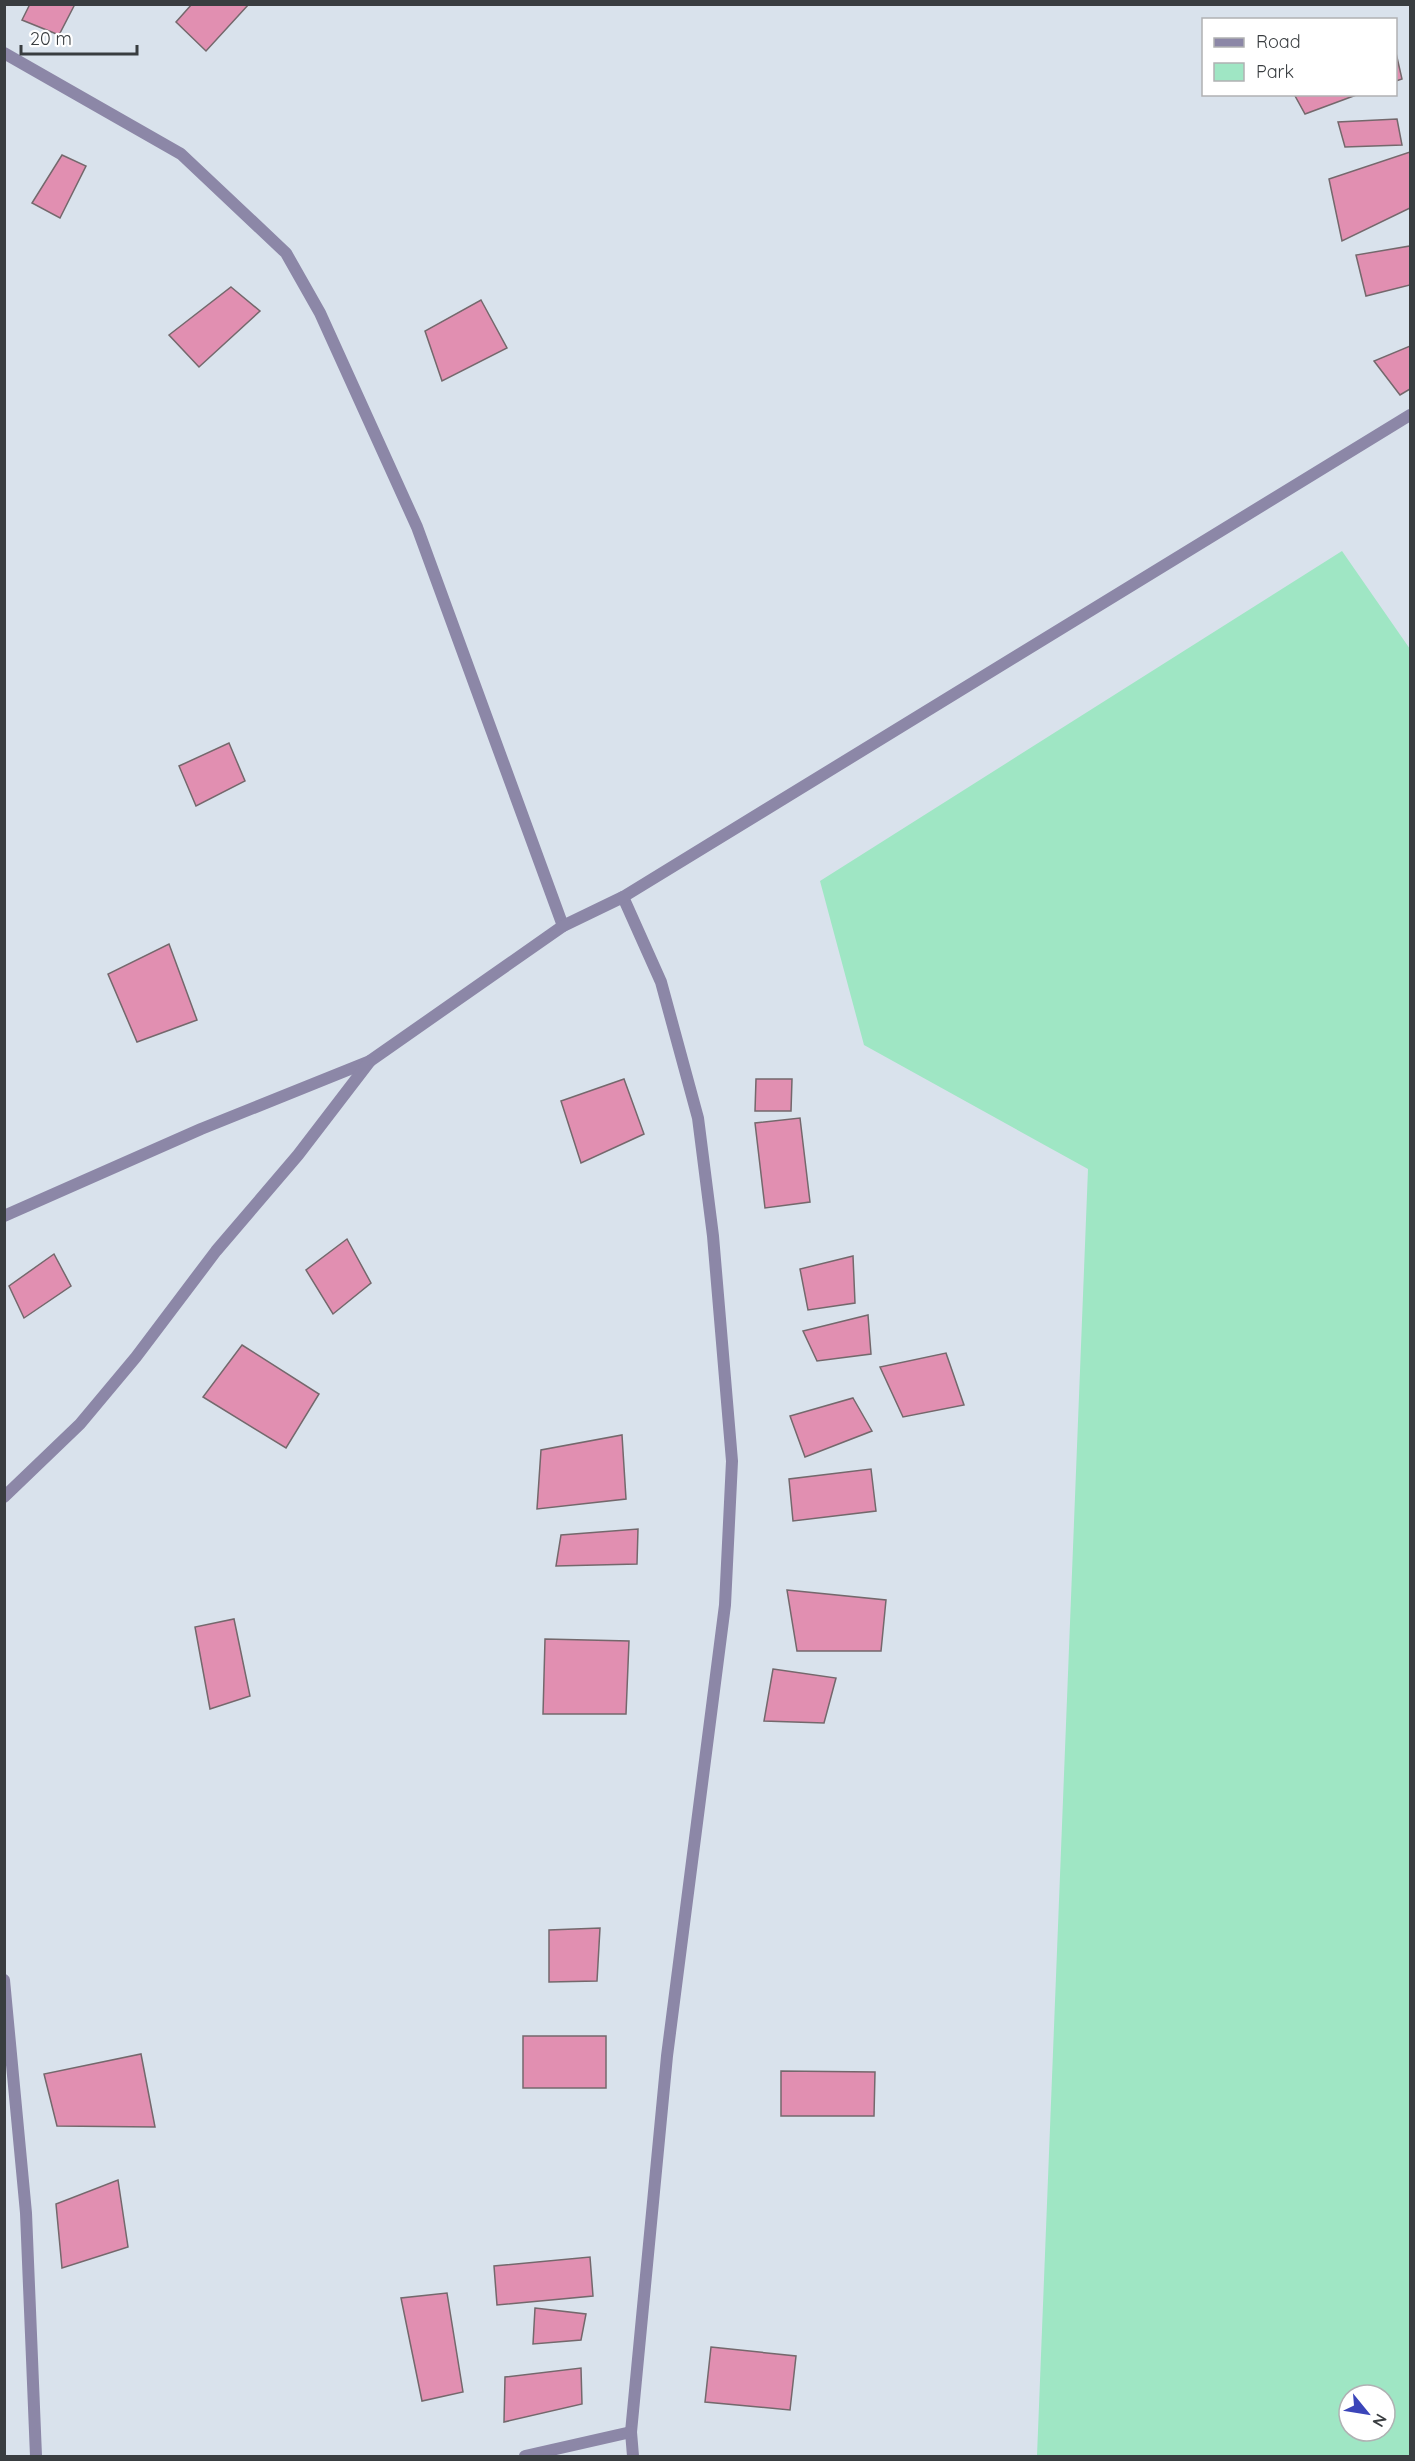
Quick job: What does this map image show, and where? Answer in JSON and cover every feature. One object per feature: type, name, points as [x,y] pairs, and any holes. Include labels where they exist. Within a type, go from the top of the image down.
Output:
[{"type":"street","points":[[4,53],[181,154],[286,253],[320,313],[417,527],[563,926]]},
{"type":"street","points":[[4,1216],[201,1129],[370,1060],[563,926],[623,897],[1410,415]]},
{"type":"street","points":[[623,897],[661,982],[698,1118],[713,1236],[732,1461],[725,1605],[667,2056],[631,2432],[633,2457]]},
{"type":"street","points":[[4,1497],[80,1424],[136,1357],[216,1251],[298,1155],[370,1060]]},
{"type":"street","points":[[4,1980],[26,2213],[36,2457]]},
{"type":"street","points":[[525,2457],[631,2432]]},
{"type":"green space","points":[[1342,551],[1410,649],[1410,2456],[1037,2456],[1088,1169],[864,1045],[820,881]]},
{"type":"building","points":[[30,4],[75,4],[59,35],[22,20]]},
{"type":"building","points":[[192,4],[249,4],[206,51],[176,22]]},
{"type":"building","points":[[1397,57],[1402,79],[1397,81]]},
{"type":"building","points":[[1295,96],[1354,96],[1305,114]]},
{"type":"building","points":[[1397,119],[1402,145],[1345,147],[1338,122]]},
{"type":"building","points":[[1410,152],[1410,208],[1342,241],[1329,179]]},
{"type":"building","points":[[62,155],[86,166],[60,218],[32,203]]},
{"type":"building","points":[[1410,246],[1410,285],[1366,296],[1356,255]]},
{"type":"building","points":[[231,287],[260,311],[199,367],[169,335]]},
{"type":"building","points":[[481,300],[507,348],[442,381],[425,331]]},
{"type":"building","points":[[1410,346],[1410,389],[1400,395],[1374,361]]},
{"type":"building","points":[[229,743],[245,781],[196,806],[179,766]]},
{"type":"building","points":[[169,944],[197,1020],[137,1042],[108,974]]},
{"type":"building","points":[[624,1079],[644,1134],[581,1163],[561,1101]]},
{"type":"building","points":[[756,1079],[792,1079],[791,1111],[755,1111]]},
{"type":"building","points":[[800,1118],[810,1202],[765,1208],[755,1123]]},
{"type":"building","points":[[347,1239],[371,1283],[333,1314],[306,1270]]},
{"type":"building","points":[[54,1254],[71,1286],[24,1318],[9,1286]]},
{"type":"building","points":[[853,1256],[855,1303],[808,1310],[800,1269]]},
{"type":"building","points":[[868,1315],[871,1354],[817,1361],[803,1331]]},
{"type":"building","points":[[242,1345],[319,1394],[286,1448],[203,1397]]},
{"type":"building","points":[[946,1353],[964,1405],[903,1417],[880,1367]]},
{"type":"building","points":[[853,1398],[872,1431],[805,1457],[790,1416]]},
{"type":"building","points":[[622,1435],[626,1499],[537,1509],[541,1450]]},
{"type":"building","points":[[871,1469],[876,1511],[793,1521],[789,1479]]},
{"type":"building","points":[[638,1529],[637,1564],[556,1566],[561,1535]]},
{"type":"building","points":[[787,1590],[886,1600],[881,1651],[797,1651]]},
{"type":"building","points":[[234,1619],[250,1696],[210,1709],[195,1627]]},
{"type":"building","points":[[545,1639],[629,1641],[626,1714],[543,1714]]},
{"type":"building","points":[[773,1669],[836,1678],[824,1723],[764,1721]]},
{"type":"building","points":[[600,1928],[597,1981],[549,1982],[549,1930]]},
{"type":"building","points":[[523,2036],[606,2036],[606,2088],[523,2088]]},
{"type":"building","points":[[141,2054],[155,2127],[57,2126],[44,2074]]},
{"type":"building","points":[[781,2071],[875,2072],[874,2116],[781,2116]]},
{"type":"building","points":[[118,2180],[128,2247],[62,2268],[56,2204]]},
{"type":"building","points":[[590,2257],[593,2296],[497,2305],[494,2266]]},
{"type":"building","points":[[447,2293],[463,2392],[422,2401],[401,2298]]},
{"type":"building","points":[[535,2308],[586,2314],[581,2340],[533,2344]]},
{"type":"building","points":[[711,2347],[796,2356],[790,2410],[705,2402]]},
{"type":"building","points":[[581,2368],[582,2404],[504,2422],[505,2377]]}]
